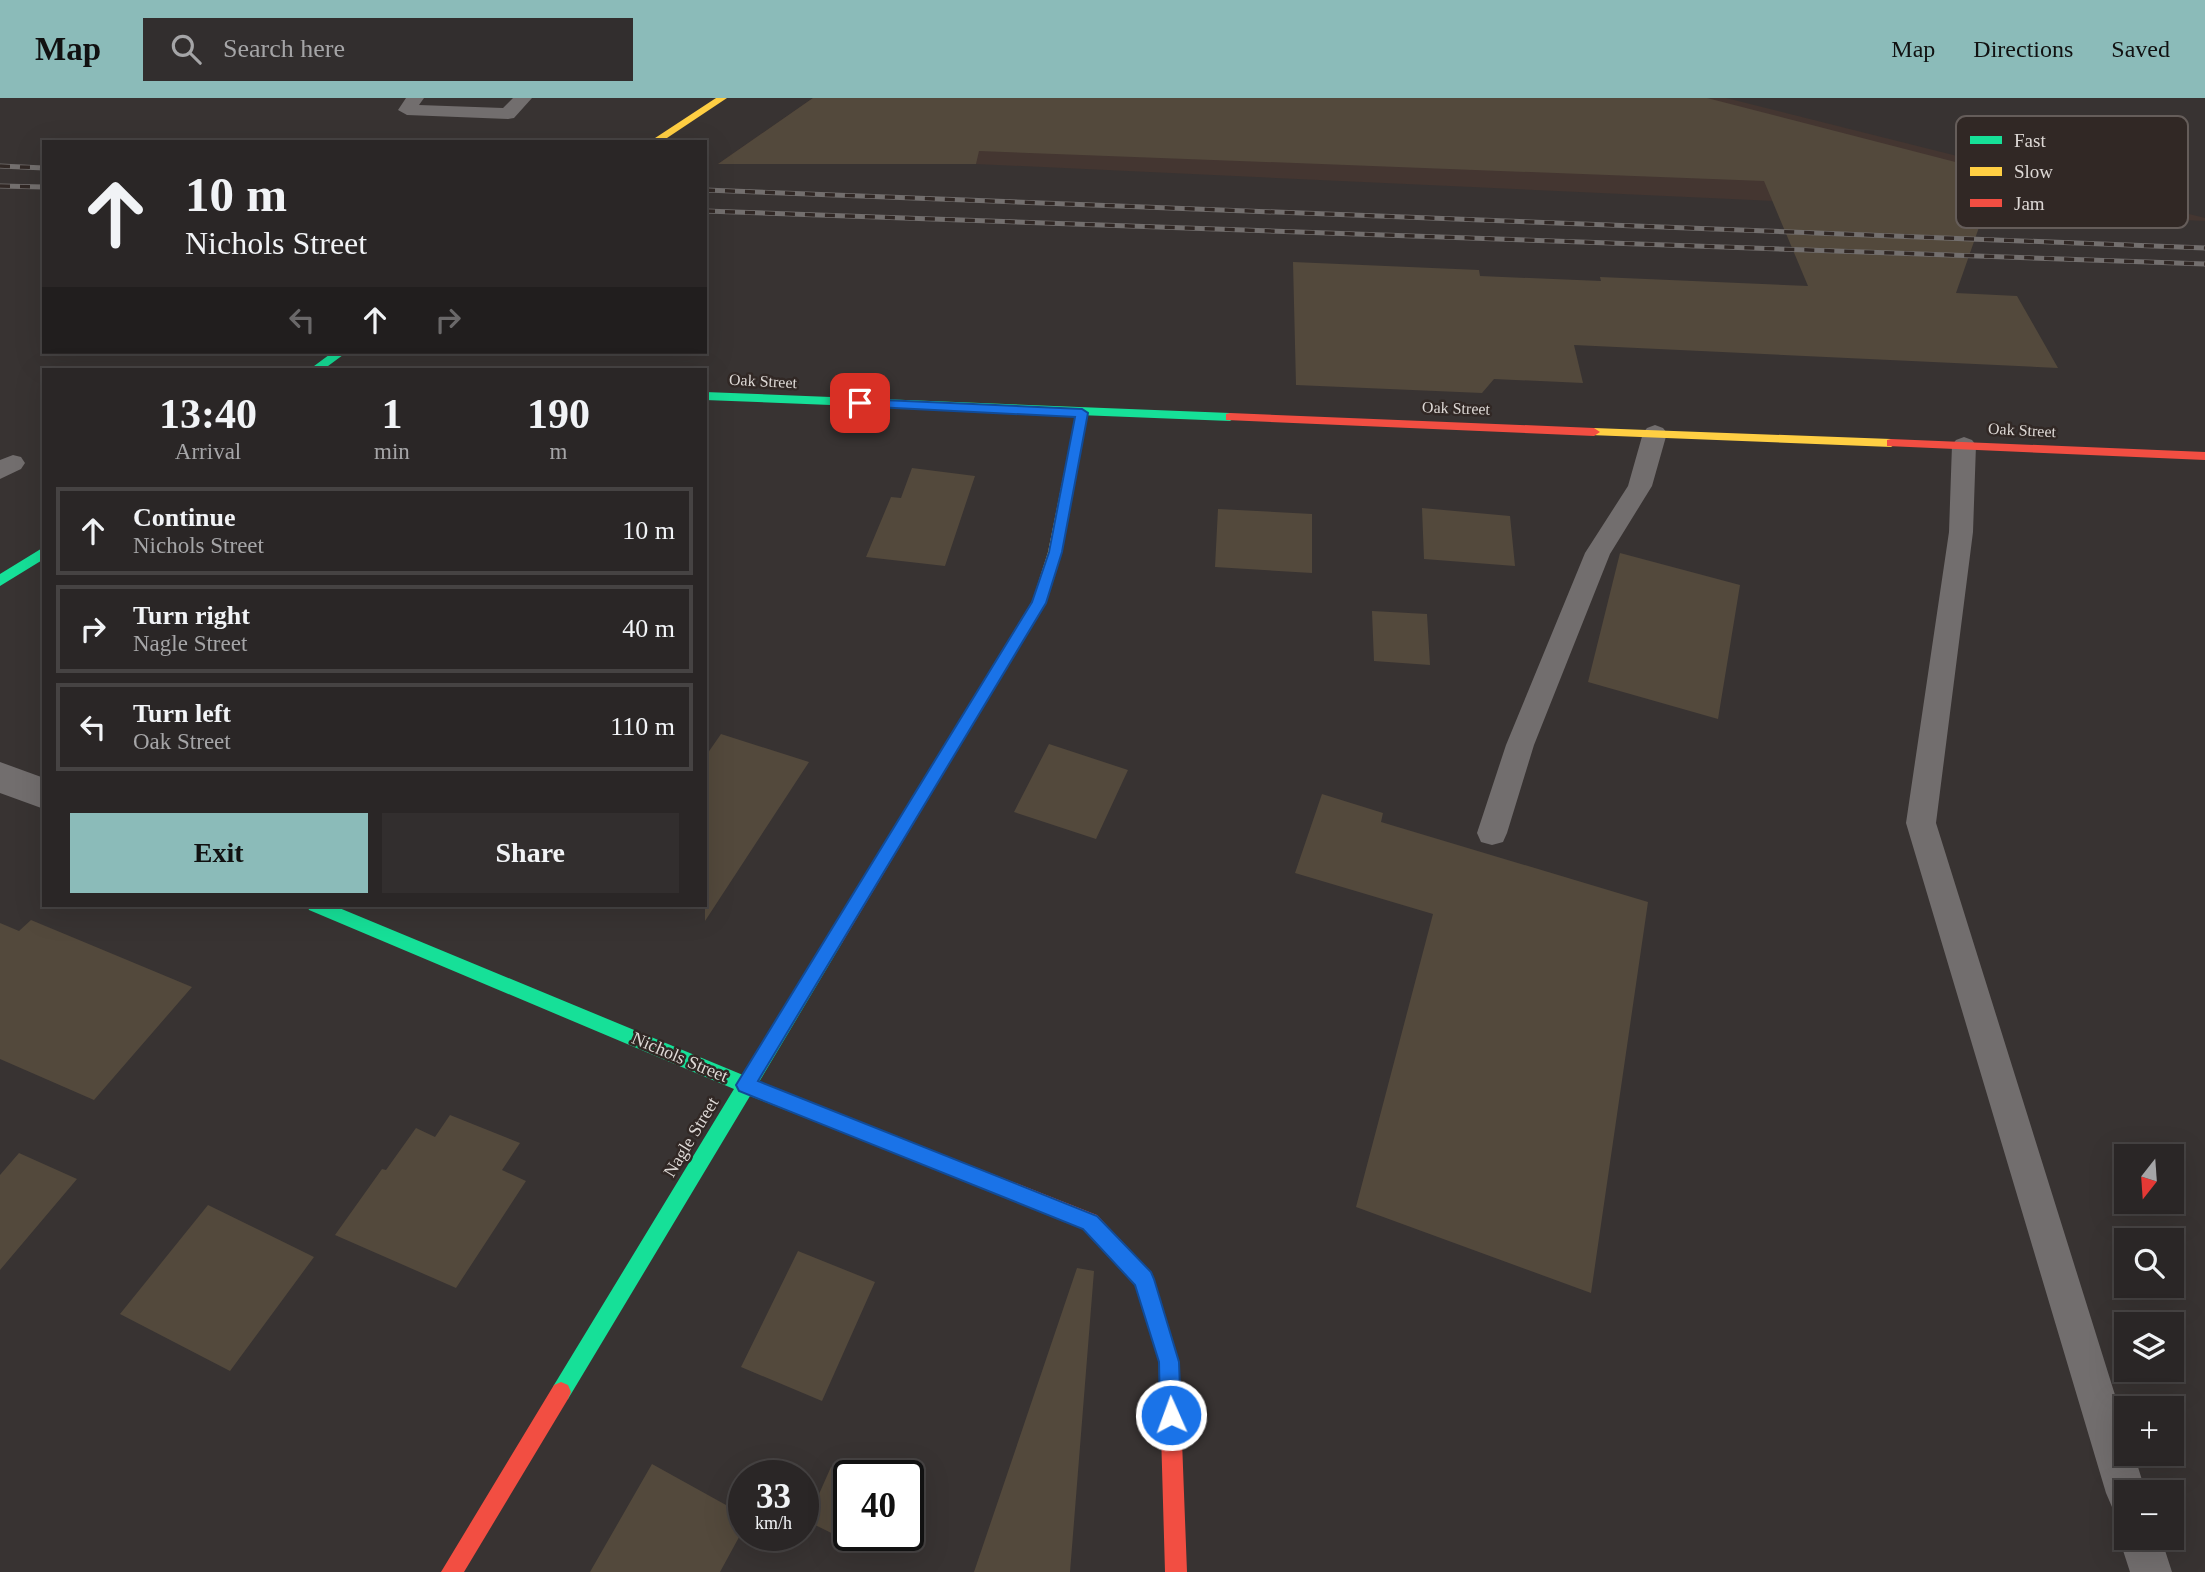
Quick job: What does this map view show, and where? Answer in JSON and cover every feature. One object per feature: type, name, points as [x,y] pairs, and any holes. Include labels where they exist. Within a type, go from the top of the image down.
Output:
[{"type":"street","points":[[657,140],[722,98]]},
{"type":"street","points":[[317,368],[338,354]]},
{"type":"street","name":"Oak Street","points":[[707,396],[2205,456]]},
{"type":"street","name":"Nagle Street","points":[[452,1572],[1039,603],[1055,552],[1082,413]]},
{"type":"street","points":[[0,581],[42,553]]},
{"type":"street","points":[[0,776],[42,793]]},
{"type":"street","name":"Nichols Street","points":[[320,907],[745,1085],[1090,1223],[1144,1279],[1169,1362],[1176,1572]]},
{"type":"lane","points":[[415,98],[407,110],[508,114],[523,98]]},
{"type":"lane","points":[[1492,833],[1520,745],[1598,553],[1640,486],[1655,432]]},
{"type":"lane","points":[[1964,445],[1961,532],[1921,823],[2122,1480]]},
{"type":"lane","points":[[2144,1550],[2151,1572]]},
{"type":"shaded area","points":[[813,98],[1726,98],[1956,156],[1956,209],[976,164],[718,164]]},
{"type":"shaded area","points":[[2188,214],[2205,218],[2205,221],[2188,220]]},
{"type":"building","points":[[813,98],[1707,98],[1956,162],[1956,228],[1979,228],[1956,293],[2017,296],[2058,368],[1574,345],[1583,383],[1494,379],[1482,393],[1296,385],[1293,262],[1479,270],[1480,276],[1601,281],[1600,277],[1808,286],[1764,181],[979,151],[976,164],[718,164]]},
{"type":"building","points":[[912,468],[975,476],[945,566],[866,557],[891,497],[901,498]]},
{"type":"building","points":[[1422,508],[1510,516],[1515,566],[1424,559]]},
{"type":"building","points":[[1218,509],[1312,514],[1312,573],[1215,567]]},
{"type":"building","points":[[1620,553],[1740,585],[1718,719],[1588,682]]},
{"type":"building","points":[[1372,611],[1427,614],[1430,665],[1374,661]]},
{"type":"building","points":[[721,734],[809,762],[705,921],[707,907],[707,754]]},
{"type":"building","points":[[1049,744],[1128,770],[1096,839],[1014,812]]},
{"type":"building","points":[[1322,794],[1383,813],[1381,822],[1648,902],[1591,1293],[1356,1207],[1433,914],[1295,873]]},
{"type":"building","points":[[31,920],[192,987],[94,1100],[0,1059],[0,923],[19,931]]},
{"type":"building","points":[[450,1115],[520,1143],[502,1170],[526,1181],[456,1288],[335,1235],[382,1169],[386,1170],[416,1128],[435,1137]]},
{"type":"building","points":[[19,1153],[77,1179],[0,1270],[0,1175]]},
{"type":"building","points":[[208,1205],[314,1257],[230,1371],[120,1314]]},
{"type":"building","points":[[798,1251],[875,1282],[822,1401],[741,1367]]},
{"type":"building","points":[[1077,1268],[1094,1271],[1070,1572],[974,1572]]},
{"type":"building","points":[[652,1464],[728,1506],[728,1551],[731,1551],[720,1572],[590,1572]]},
{"type":"building","points":[[831,1467],[833,1468],[833,1534],[819,1527],[819,1494]]},
{"type":"railway","points":[[0,166],[42,168]]},
{"type":"railway","points":[[0,186],[42,187]]},
{"type":"railway","points":[[707,190],[2205,248]]},
{"type":"railway","points":[[707,211],[2205,264]]},
{"type":"traffic: fast","points":[[317,368],[338,354]]},
{"type":"traffic: fast","points":[[707,396],[1230,417]]},
{"type":"traffic: fast","points":[[0,581],[42,553]]},
{"type":"traffic: fast","points":[[320,907],[745,1085],[942,1163]]},
{"type":"traffic: fast","points":[[561,1392],[836,938]]},
{"type":"traffic: slow","points":[[657,140],[722,98]]},
{"type":"traffic: slow","points":[[1039,602],[1055,552],[1082,413]]},
{"type":"traffic: slow","points":[[1594,432],[1891,443]]},
{"type":"traffic: jam","points":[[1230,417],[1594,432]]},
{"type":"traffic: jam","points":[[1891,443],[2205,456]]},
{"type":"traffic: jam","points":[[836,938],[1039,602]]},
{"type":"traffic: jam","points":[[942,1163],[1090,1222],[1144,1279],[1169,1362],[1176,1572]]},
{"type":"traffic: jam","points":[[452,1572],[561,1392]]},
{"type":"route","points":[[860,403],[1082,413],[1055,552],[1039,603],[745,1085],[1090,1223],[1144,1279],[1169,1362],[1171,1415]]}]
